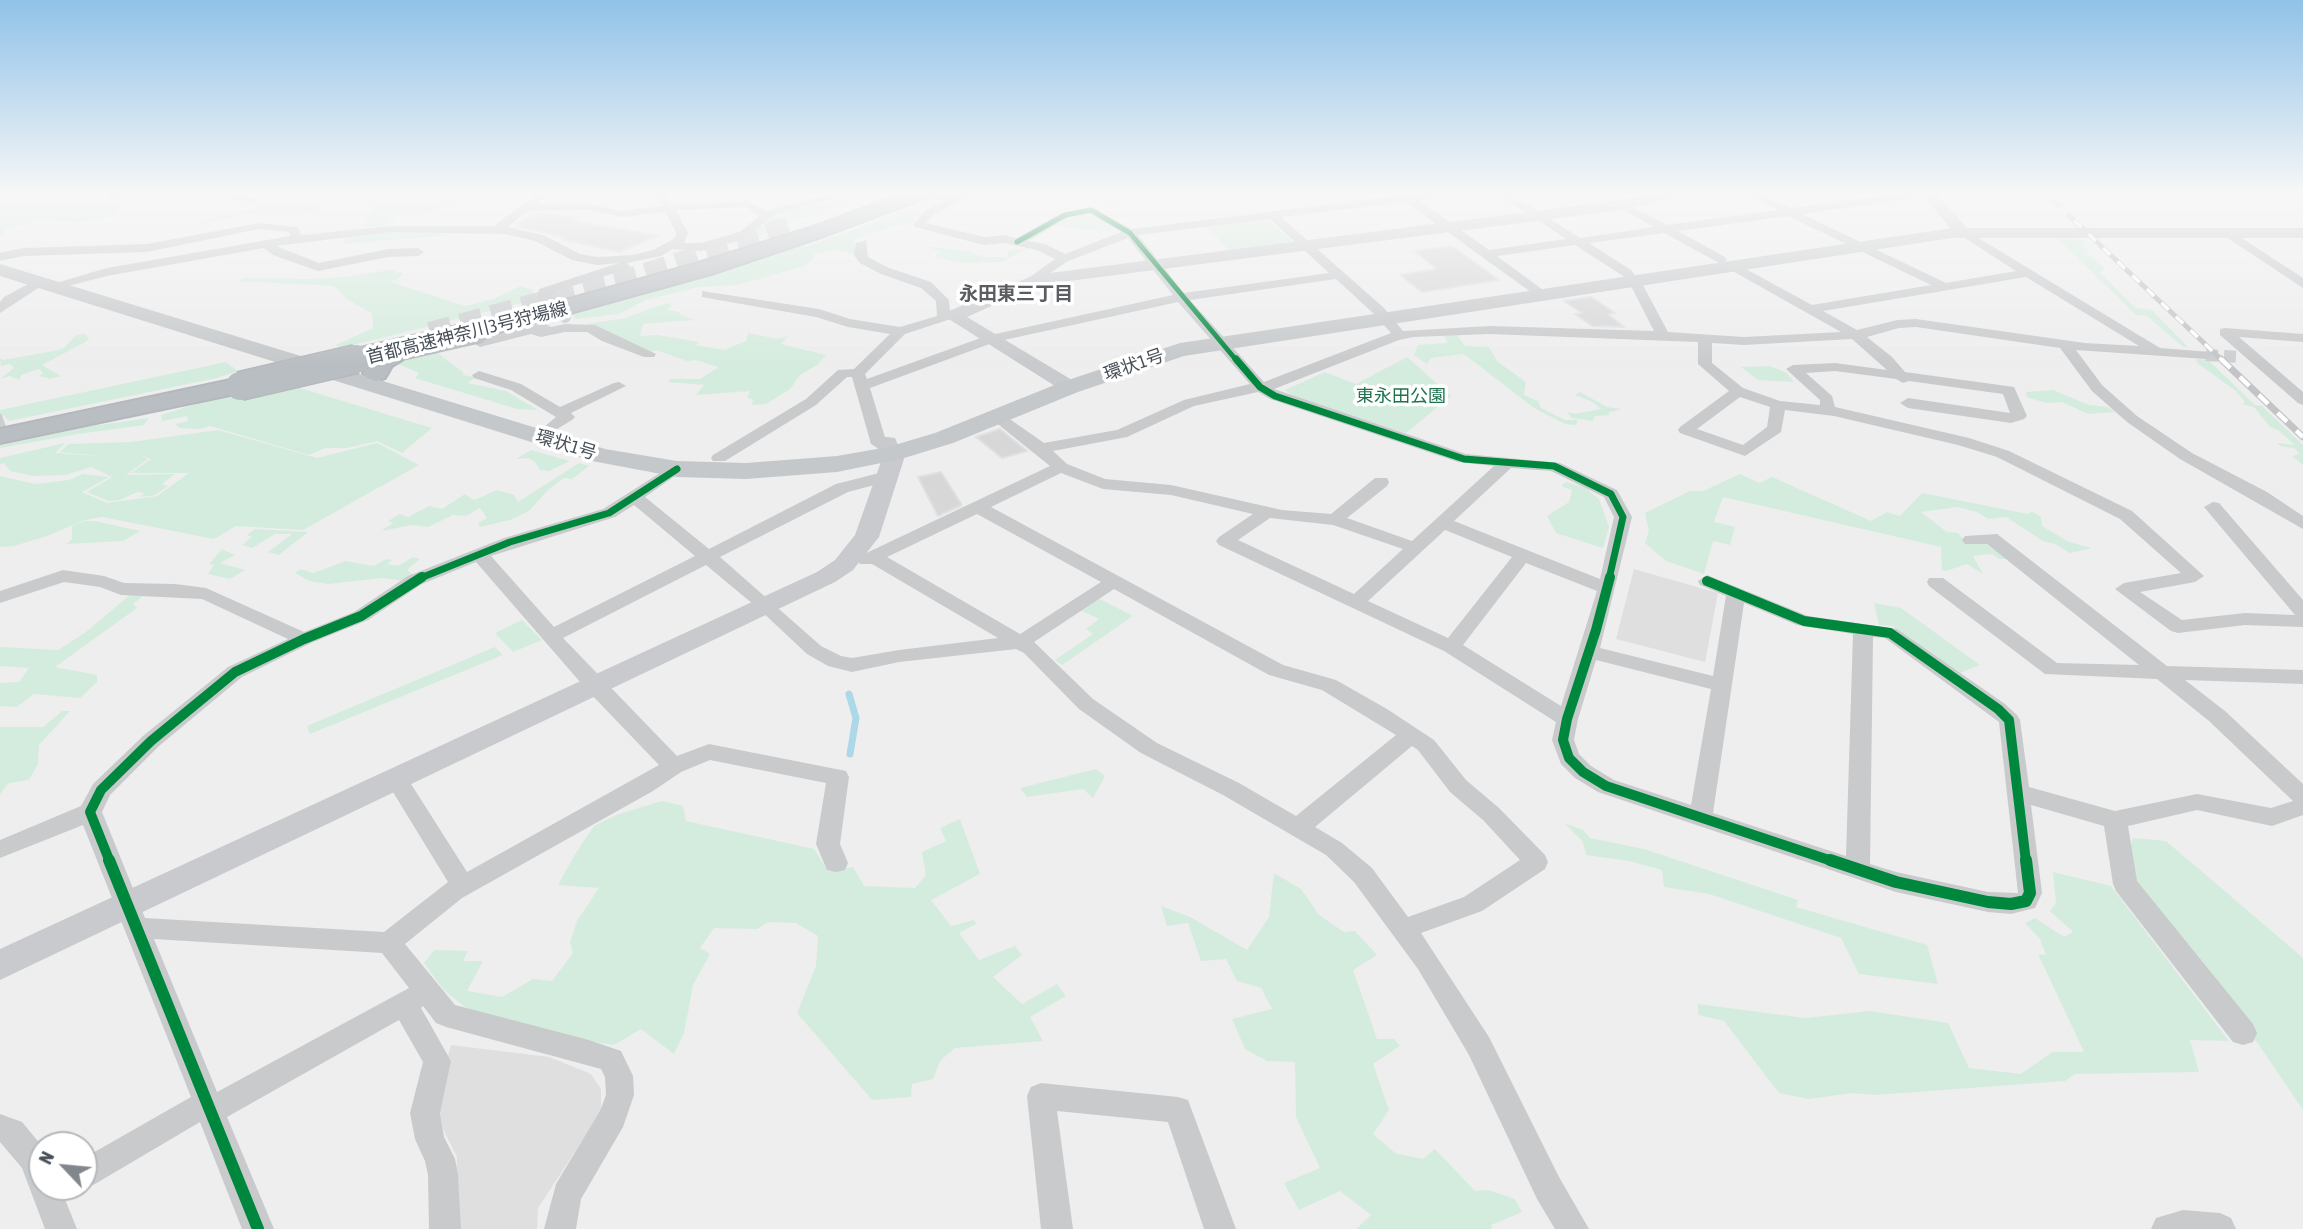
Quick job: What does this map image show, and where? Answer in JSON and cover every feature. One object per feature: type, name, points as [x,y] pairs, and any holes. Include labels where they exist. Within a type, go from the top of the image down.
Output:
[{"type":"highway","name":"首都高速神奈川3号狩場線","points":[[477,333],[736,250]]},
{"type":"highway","name":"首都高速神奈川3号狩場線","points":[[5,432],[477,333],[764,250]]},
{"type":"highway","points":[[351,364],[433,338],[393,355],[382,362],[376,373]]},
{"type":"highway","points":[[312,361],[351,364],[393,355]]},
{"type":"main road","name":"環状1号","points":[[351,364],[556,420],[634,449],[719,458],[886,454],[1065,384],[1219,340],[1389,322],[1539,291],[1812,250]]},
{"type":"main road","points":[[0,258],[54,283]]},
{"type":"main road","points":[[0,271],[54,283],[312,361]]},
{"type":"main road","name":"環状1号","points":[[351,364],[601,456],[677,469],[782,469],[886,454],[999,418],[1065,384]]},
{"type":"street","points":[[0,258],[23,253],[89,250]]},
{"type":"street","points":[[0,309],[9,300],[54,283],[231,250]]},
{"type":"street","points":[[275,250],[318,267],[388,253],[418,252]]},
{"type":"street","points":[[563,250],[576,257],[597,261],[633,258],[661,250]]},
{"type":"street","points":[[861,250],[860,256],[864,260],[885,271],[926,285],[942,300],[948,317],[991,339],[1065,384]]},
{"type":"street","points":[[1048,250],[1065,258]]},
{"type":"street","points":[[707,294],[819,313],[848,323],[900,331],[948,317],[1034,280],[1065,258],[1085,250]]},
{"type":"street","points":[[1143,250],[1181,298],[1260,387],[1275,396],[1464,459],[1554,466],[1611,494],[1623,517],[1589,652],[1567,719],[1563,740],[1569,758],[1583,772],[1606,786],[1896,882],[1988,902],[2011,904],[2026,901],[2030,894],[2009,720],[1998,709],[1890,633],[1804,621],[1707,581]]},
{"type":"street","points":[[1034,280],[1258,250]]},
{"type":"street","points":[[1310,250],[1389,322]]},
{"type":"street","points":[[1481,250],[1539,291]]},
{"type":"street","points":[[1486,254],[1512,250]]},
{"type":"street","points":[[1592,250],[1631,277],[1663,336]]},
{"type":"street","points":[[1704,250],[1855,334],[1887,360],[1902,375],[1908,403],[1901,428]]},
{"type":"street","points":[[1868,250],[1941,285]]},
{"type":"street","points":[[1991,250],[2159,352]]},
{"type":"street","points":[[2253,250],[2303,283]]},
{"type":"street","points":[[477,333],[531,330],[562,323],[567,320],[545,297],[544,292],[554,286],[608,272],[633,258]]},
{"type":"street","points":[[1811,309],[1941,285],[2026,273]]},
{"type":"street","points":[[719,458],[811,402],[843,373],[860,380],[991,339],[1181,298],[1338,275]]},
{"type":"street","points":[[1041,448],[1121,433],[1167,411],[1202,399],[1260,387],[1310,371],[1389,322],[1490,330],[1744,341],[1855,334],[1877,331],[1897,324],[1916,323],[2064,344],[2206,355]]},
{"type":"street","points":[[531,330],[541,333],[565,328],[590,328],[607,338],[649,354]]},
{"type":"street","points":[[860,380],[900,331]]},
{"type":"street","points":[[2303,338],[2225,332],[2246,357],[2303,400]]},
{"type":"street","points":[[1705,339],[1705,364],[1738,391],[1778,405],[1828,410],[2003,454],[2126,514],[2195,576],[2124,589],[2178,627],[2245,619],[2301,620]]},
{"type":"street","points":[[2064,344],[2097,388],[2132,419],[2186,456],[2261,496],[2303,524]]},
{"type":"street","points":[[1828,410],[1827,399],[1793,369],[1835,367],[2009,390],[2020,416],[2011,418],[1908,403]]},
{"type":"street","points":[[479,375],[516,387],[556,420],[620,386]]},
{"type":"street","points":[[0,965],[132,916],[396,779],[826,577],[844,565],[867,537],[886,454],[860,380]]},
{"type":"street","points":[[1738,391],[1686,430],[1745,451],[1775,429],[1778,405]]},
{"type":"street","points":[[999,418],[1041,448],[1061,467],[1103,484],[1171,490],[1267,512],[1335,520],[1416,548]]},
{"type":"street","points":[[551,636],[842,488],[886,454]]},
{"type":"street","points":[[1357,601],[1509,461]]},
{"type":"street","points":[[844,565],[875,558],[1061,467]]},
{"type":"street","points":[[0,849],[90,812],[101,790],[129,760],[178,716],[235,672],[304,639],[361,616],[415,580],[510,542],[610,513],[677,469]]},
{"type":"street","points":[[1335,520],[1381,482]]},
{"type":"street","points":[[635,497],[766,605],[814,650],[835,661],[852,665],[898,656],[1021,642],[1113,582]]},
{"type":"street","points":[[978,507],[1276,670],[1329,685],[1426,745],[1458,786],[1491,814],[1536,862],[1473,904],[1403,929]]},
{"type":"street","points":[[2213,507],[2301,620]]},
{"type":"street","points":[[1267,512],[1225,541],[1451,647],[1567,719]]},
{"type":"street","points":[[1443,523],[1606,588]]},
{"type":"street","points":[[1971,540],[1990,538],[2217,716],[2303,797]]},
{"type":"street","points":[[479,554],[594,685],[673,766]]},
{"type":"street","points":[[1451,647],[1523,555]]},
{"type":"street","points":[[875,558],[1021,642],[1086,704],[1149,748],[1231,789],[1334,849],[1363,874],[1427,961],[1479,1046],[1548,1188],[1573,1229]]},
{"type":"street","points":[[0,597],[63,576],[104,582],[121,589],[175,590],[206,594],[304,639]]},
{"type":"street","points":[[1936,582],[2052,669],[2303,677]]},
{"type":"street","points":[[1701,817],[1736,593]]},
{"type":"street","points":[[1858,870],[1863,630]]},
{"type":"street","points":[[1589,652],[1721,685]]},
{"type":"street","points":[[1297,828],[1410,735]]},
{"type":"street","points":[[132,916],[389,943],[462,885],[645,785],[673,766],[709,752],[838,777],[828,844],[836,863]]},
{"type":"street","points":[[396,779],[462,885]]},
{"type":"street","points":[[2019,793],[2115,820],[2197,802],[2272,817],[2303,806]]},
{"type":"street","points":[[90,812],[258,1229]]},
{"type":"street","points":[[2115,820],[2125,884],[2243,1033]]},
{"type":"street","points":[[389,943],[415,998],[437,1061],[425,1113],[430,1139],[440,1159],[443,1175],[444,1229]]},
{"type":"street","points":[[98,1166],[415,998]]},
{"type":"street","points":[[415,998],[446,1015],[611,1060],[619,1076],[620,1095],[613,1117],[567,1195],[560,1229]]},
{"type":"street","points":[[1057,1229],[1041,1096],[1178,1110],[1220,1229]]},
{"type":"street","points":[[0,1128],[12,1132],[28,1152]]},
{"type":"street","points":[[53,1201],[61,1229]]},
{"type":"street","points":[[2167,1229],[2183,1226],[2220,1229]]},
{"type":"shaded area","points":[[1634,569],[1718,593],[1705,662],[1616,639]]},
{"type":"shaded area","points":[[451,1045],[549,1057],[591,1074],[601,1089],[601,1112],[538,1208],[537,1229],[454,1229],[457,1157],[443,1129],[437,1096]]},
{"type":"green space","points":[[784,250],[829,250],[813,255],[814,259],[804,266],[737,285],[698,287],[646,300],[619,314],[576,319],[572,314]]},
{"type":"green space","points":[[839,250],[855,250],[855,255]]},
{"type":"green space","points":[[936,250],[963,250],[982,257],[1007,257],[1009,250],[1023,250],[1003,262],[960,263],[934,257],[941,252]]},
{"type":"green space","points":[[2070,250],[2088,250],[2085,251],[2105,269],[2099,272],[2136,308],[2152,310],[2188,347],[2182,346],[2147,316],[2136,315]]},
{"type":"green space","points":[[395,269],[395,273],[402,272],[402,276],[391,282],[465,306],[494,299],[520,286],[533,290],[533,300],[341,348],[336,345],[373,328],[372,313],[348,300],[334,286],[238,281],[244,278],[345,277]]},
{"type":"green space","points":[[667,303],[672,305],[667,310],[679,312],[694,320],[643,324],[640,336],[657,335],[699,342],[696,345],[724,350],[746,341],[748,333],[779,339],[789,335],[781,344],[826,355],[817,365],[800,375],[790,389],[766,404],[752,405],[753,399],[747,398],[750,391],[696,395],[704,385],[668,382],[670,379],[700,379],[719,367],[696,360],[687,361],[656,350],[652,352],[585,324],[625,318]]},
{"type":"green space","points":[[86,334],[89,340],[42,365],[61,376],[50,379],[39,376],[43,373],[39,369],[21,375],[20,380],[10,376],[0,379],[14,368],[10,364],[1,366],[0,358],[3,360],[54,351],[64,348],[76,335]]},
{"type":"green space","points":[[1457,335],[1465,346],[1489,347],[1498,362],[1526,382],[1524,395],[1538,401],[1541,408],[1565,420],[1578,420],[1576,425],[1565,424],[1534,408],[1464,354],[1431,358],[1427,364],[1414,355],[1418,345],[1448,343],[1444,336]]},
{"type":"green space","points":[[434,350],[464,373],[462,375],[476,377],[468,383],[506,391],[538,410],[517,409],[415,378],[419,373],[398,364],[403,359]]},
{"type":"green space","name":"東永田公園","points":[[1407,357],[1451,396],[1406,433],[1294,397],[1285,390],[1325,372],[1356,384]]},
{"type":"green space","points":[[2196,359],[2208,360],[2255,405],[2262,406],[2303,445],[2303,465],[2292,456],[2300,454],[2294,448],[2277,443],[2295,445],[2278,430],[2270,427],[2254,407],[2242,404],[2245,402],[2236,391],[2197,363]]},
{"type":"green space","points":[[226,362],[238,371],[217,378],[9,421],[3,415],[0,416],[0,410]]},
{"type":"green space","points":[[1770,366],[1787,373],[1794,382],[1758,380],[1741,367]]},
{"type":"green space","points":[[283,383],[432,428],[402,453],[377,441],[347,448],[325,448],[309,455],[210,426],[200,429],[179,428],[175,424],[188,421],[187,416],[162,421],[161,415],[225,395]]},
{"type":"green space","points":[[2053,390],[2115,412],[2088,414],[2062,402],[2046,403],[2027,397],[2026,392]]},
{"type":"green space","points":[[1580,392],[1607,407],[1621,409],[1608,413],[1610,415],[1595,416],[1593,421],[1572,418],[1567,412],[1575,414],[1601,409],[1591,401],[1575,395]]},
{"type":"green space","points":[[149,418],[144,425],[0,448],[0,445],[92,426]]},
{"type":"green space","points":[[218,430],[317,458],[377,443],[419,465],[303,530],[236,526],[214,539],[102,517],[85,520],[14,546],[0,547],[0,476],[35,484],[69,480],[83,474],[109,477],[82,492],[107,503],[157,496],[189,473],[131,473],[151,459],[138,454],[148,459],[126,475],[175,474],[162,484],[168,486],[155,495],[141,497],[144,493],[137,492],[120,500],[108,501],[87,492],[112,477],[91,467],[66,475],[33,476],[10,471],[4,463],[0,464],[0,458],[65,443],[55,453],[98,456],[60,452],[69,444],[131,442]]},
{"type":"green space","points":[[531,450],[570,461],[549,471],[540,470],[535,462],[528,458],[516,459]]},
{"type":"green space","points":[[579,463],[589,466],[572,479],[564,478],[548,490],[529,511],[510,520],[480,527],[478,523],[487,518],[480,508],[466,516],[453,515],[428,527],[412,525],[381,531],[393,523],[388,521],[400,514],[408,517],[429,506],[442,509],[465,494],[474,500],[497,490],[514,495],[518,502]]},
{"type":"green space","points":[[1740,474],[1759,483],[1772,477],[1871,521],[1887,512],[1900,516],[1922,493],[2028,514],[2032,511],[2041,517],[2042,526],[2069,542],[2092,548],[2070,553],[2055,544],[2043,541],[2006,517],[1988,519],[1977,512],[1958,507],[1921,512],[1947,532],[1958,533],[1968,544],[1985,543],[2006,559],[1999,559],[1992,554],[1973,556],[1983,574],[1967,564],[1946,571],[1942,570],[1941,547],[1723,497],[1714,522],[1735,527],[1730,545],[1713,541],[1704,574],[1666,561],[1645,543],[1649,531],[1645,513],[1690,491],[1703,491]]},
{"type":"green space","points":[[1566,482],[1584,487],[1599,499],[1609,527],[1603,548],[1556,533],[1547,516],[1569,502],[1572,490],[1561,486]]},
{"type":"green space","points":[[85,521],[140,531],[123,541],[66,544],[72,539],[72,526]]},
{"type":"green space","points":[[255,529],[308,532],[279,555],[268,552],[292,534],[275,534],[252,548],[242,545],[252,537],[247,535]]},
{"type":"green space","points":[[222,549],[235,555],[220,563],[245,570],[230,579],[208,574],[214,565],[209,564]]},
{"type":"green space","points":[[413,557],[420,559],[407,570],[415,576],[404,581],[383,578],[328,584],[309,581],[295,573],[301,569],[313,573],[346,561],[374,566],[386,559],[392,560],[387,564],[398,566]]},
{"type":"green space","points":[[132,593],[147,593],[133,604],[137,608],[55,667],[97,675],[97,682],[80,698],[34,694],[17,707],[0,706],[0,683],[19,682],[29,668],[0,666],[0,647],[58,650],[86,632]]},
{"type":"green space","points":[[1098,598],[1133,616],[1062,665],[1055,660],[1093,634],[1086,629],[1099,619],[1080,610]]},
{"type":"green space","points":[[1874,603],[1901,608],[1980,665],[1960,673],[1892,626],[1879,625]]},
{"type":"green space","points":[[522,620],[542,640],[513,652],[495,633]]},
{"type":"green space","points":[[495,647],[503,655],[310,734],[307,726]]},
{"type":"green space","points":[[62,711],[70,711],[39,745],[38,764],[29,780],[9,783],[0,794],[0,727],[43,727]]},
{"type":"green space","points":[[1096,769],[1105,776],[1093,798],[1083,789],[1027,797],[1020,788]]},
{"type":"green space","points":[[662,801],[683,806],[686,821],[814,849],[828,871],[853,867],[864,886],[915,888],[926,875],[922,852],[946,841],[940,828],[960,819],[980,874],[931,900],[951,926],[974,920],[976,924],[959,933],[979,960],[1015,946],[1022,955],[993,977],[1022,1004],[1057,984],[1066,996],[1030,1017],[1043,1041],[955,1048],[940,1061],[933,1079],[912,1084],[911,1097],[872,1100],[797,1013],[816,966],[818,936],[796,923],[768,922],[757,929],[714,928],[700,948],[710,954],[693,985],[684,1033],[674,1054],[641,1029],[614,1045],[601,1043],[496,1019],[466,1008],[443,989],[424,963],[435,950],[468,951],[463,961],[483,961],[467,991],[502,997],[533,979],[552,981],[573,953],[570,942],[577,921],[599,888],[558,885],[574,856],[594,826],[616,815]]},
{"type":"green space","points":[[1564,823],[1583,830],[1590,838],[1644,849],[1798,900],[1796,907],[1927,945],[1938,984],[1859,974],[1841,938],[1709,894],[1664,887],[1662,870],[1629,861],[1586,855],[1583,842]]},
{"type":"green space","points":[[2133,838],[2166,841],[2303,958],[2303,1110],[2259,1045],[2131,883],[2129,851]]},
{"type":"green space","points":[[2053,872],[2111,886],[2229,1041],[2190,1040],[2199,1072],[2075,1074],[2065,1081],[1875,1095],[1852,1093],[1809,1099],[1779,1093],[1724,1021],[1698,1015],[1698,1004],[1805,1018],[1870,1011],[1948,1023],[1969,1068],[2021,1074],[2052,1052],[2084,1052],[2038,954],[2046,955],[2040,939],[2025,923],[2035,918],[2064,937],[2073,932],[2050,911],[2056,903]]},
{"type":"green space","points":[[1274,873],[1301,889],[1319,915],[1344,932],[1355,931],[1377,955],[1353,970],[1377,1039],[1394,1039],[1400,1046],[1373,1064],[1389,1110],[1373,1134],[1395,1153],[1423,1159],[1435,1149],[1475,1191],[1488,1190],[1515,1199],[1522,1212],[1491,1225],[1492,1229],[1356,1229],[1371,1215],[1340,1191],[1299,1210],[1284,1183],[1320,1168],[1296,1117],[1295,1062],[1267,1061],[1245,1049],[1232,1019],[1272,1009],[1261,988],[1237,981],[1226,959],[1201,961],[1188,923],[1167,926],[1161,906],[1190,917],[1247,950],[1269,917]]},
{"type":"building","points":[[1458,250],[1499,280],[1422,292],[1400,275],[1437,269],[1415,251]]},
{"type":"building","points":[[1591,297],[1615,313],[1608,314],[1624,327],[1592,326],[1575,314],[1582,313],[1564,301]]},
{"type":"building","points":[[1000,429],[1027,451],[1002,458],[976,437]]},
{"type":"building","points":[[941,472],[962,505],[938,516],[918,477]]},
{"type":"waterway","points":[[849,694],[856,718],[850,754]]},
{"type":"tunnel","points":[[430,333],[642,275],[717,250]]},
{"type":"tunnel","points":[[2206,355],[2239,357]]},
{"type":"tunnel","points":[[0,429],[6,427]]},
{"type":"railway","points":[[2106,250],[2223,361]]},
{"type":"railway","points":[[2221,359],[2303,437]]},
{"type":"cycle path","points":[[1144,250],[1260,387],[1275,396],[1464,459],[1554,466],[1611,494],[1623,517],[1621,533],[1563,740],[1569,758],[1583,772],[1606,786],[1896,882],[1988,902],[2011,904],[2026,901],[2030,893],[2009,720],[1998,709],[1890,633],[1804,621],[1707,581]]},
{"type":"cycle path","points":[[258,1229],[90,812],[101,790],[151,741],[235,672],[304,639],[361,616],[415,580],[510,542],[609,513],[677,469]]},
{"type":"district","name":"永田東三丁目","points":[[1016,294]]}]
